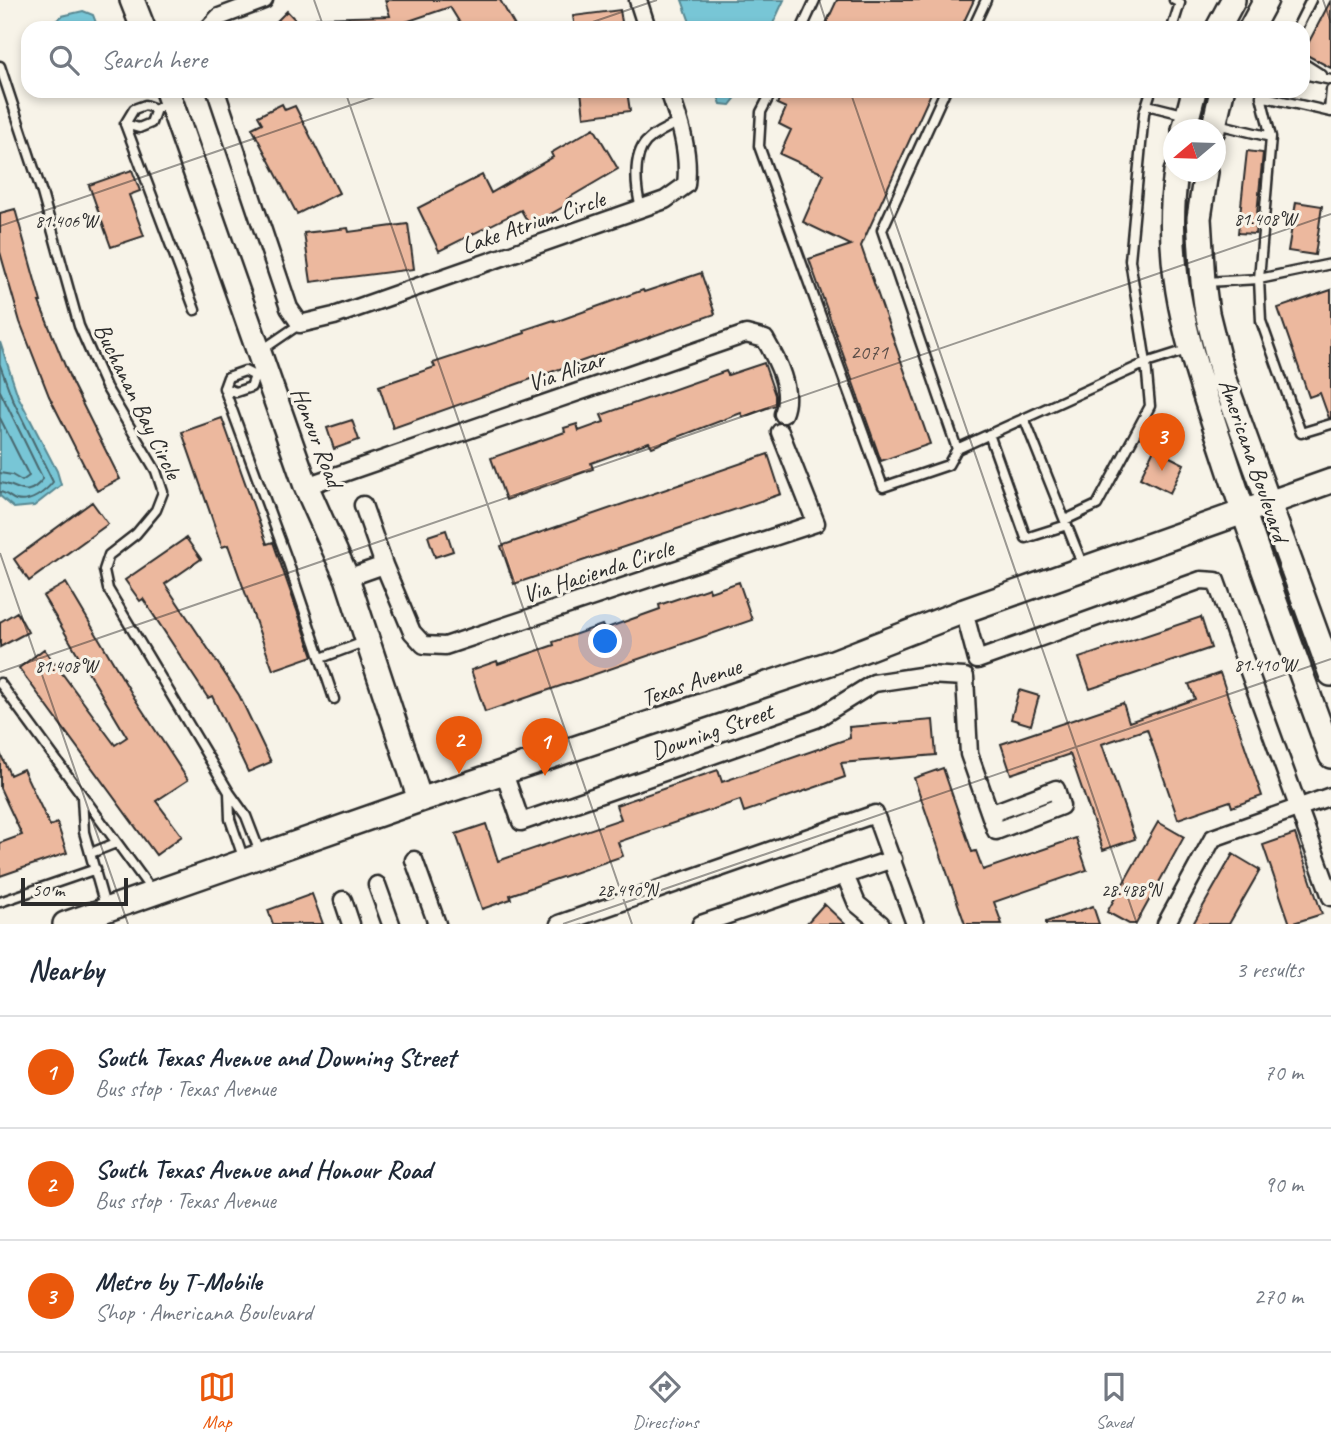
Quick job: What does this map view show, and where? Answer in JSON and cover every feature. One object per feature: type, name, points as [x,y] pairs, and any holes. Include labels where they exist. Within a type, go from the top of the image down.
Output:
[{"type":"street","points":[[133,0],[140,21]]},
{"type":"street","points":[[215,21],[219,16],[264,0]]},
{"type":"street","points":[[638,0],[645,21]]},
{"type":"street","points":[[1222,21],[1233,0]]},
{"type":"street","points":[[1255,21],[1266,0]]},
{"type":"street","points":[[218,98],[289,308],[300,324]]},
{"type":"street","name":"Lake Atrium Circle","points":[[300,324],[334,316],[665,200],[686,185],[689,165],[680,122],[671,98]]},
{"type":"street","points":[[1186,119],[1192,98]]},
{"type":"street","points":[[1215,119],[1220,98]]},
{"type":"street","name":"Honour Road","points":[[164,101],[259,367],[306,486],[347,578],[420,800]]},
{"type":"street","name":"Americana Boulevard","points":[[1175,182],[1171,239],[1177,296],[1189,349],[1243,512],[1331,756]]},
{"type":"street","name":"Americana Boulevard","points":[[1204,182],[1199,218],[1203,282],[1207,313],[1223,377],[1331,674]]},
{"type":"street","name":"Via Alizar","points":[[306,486],[746,334],[765,339],[775,357],[788,404],[783,414]]},
{"type":"street","name":"Via Hacienda Circle","points":[[384,565],[412,632],[424,645],[445,646],[816,523],[780,432]]},
{"type":"street","name":"Texas Avenue","points":[[65,924],[420,800],[833,662],[964,611],[1331,481]]},
{"type":"street","points":[[347,578],[384,565],[363,505]]},
{"type":"street","points":[[964,611],[977,660],[1201,580],[1216,581],[1331,897]]},
{"type":"street","name":"Downing Street","points":[[504,773],[521,822],[816,719],[874,683],[927,675],[965,677]]},
{"type":"street","points":[[965,677],[969,754],[990,814]]},
{"type":"street","points":[[1166,924],[1213,838],[1331,796]]},
{"type":"street","points":[[559,924],[596,918],[875,814],[915,924]]},
{"type":"street","points":[[701,924],[893,859]]},
{"type":"street","points":[[414,860],[437,924]]},
{"type":"street","points":[[845,875],[857,904],[881,924]]},
{"type":"street","points":[[377,885],[391,924]]},
{"type":"street","points":[[342,900],[351,924]]},
{"type":"lane","points":[[805,21],[815,0]]},
{"type":"lane","points":[[976,21],[986,0]]},
{"type":"lane","points":[[1174,0],[1180,3],[1174,21]]},
{"type":"lane","points":[[1300,21],[1311,0]]},
{"type":"lane","name":"Buchanan Bay Circle","points":[[0,66],[41,193],[79,326],[106,387],[156,471],[163,492],[156,510],[136,534],[109,555],[104,570],[107,589],[246,816],[252,858]]},
{"type":"lane","points":[[1310,67],[1329,79]]},
{"type":"lane","points":[[1310,75],[1329,79]]},
{"type":"lane","points":[[1279,98],[1330,111],[1331,89]]},
{"type":"lane","points":[[768,98],[761,113],[759,146],[883,487],[948,465],[957,449],[1146,363],[1189,349]]},
{"type":"lane","points":[[942,98],[882,230],[957,449]]},
{"type":"lane","points":[[989,434],[1026,538],[1066,522],[1097,505],[1150,406],[1130,260],[1150,98]]},
{"type":"lane","points":[[1264,98],[1271,137],[1259,279],[1261,321],[1301,433],[1331,424]]},
{"type":"lane","points":[[125,124],[134,109],[164,101]]},
{"type":"lane","points":[[125,124],[139,128],[151,123],[164,101]]},
{"type":"lane","points":[[1147,105],[1178,119]]},
{"type":"lane","points":[[641,208],[636,189],[636,172],[644,144],[662,130],[680,122]]},
{"type":"lane","points":[[125,124],[195,310]]},
{"type":"lane","points":[[1226,128],[1271,137]]},
{"type":"lane","points":[[1203,282],[1259,279],[1331,264]]},
{"type":"lane","name":"Lake Atrium Circle","points":[[224,388],[236,392],[251,387],[259,367],[300,324]]},
{"type":"lane","points":[[259,367],[228,377],[224,388],[334,699]]},
{"type":"lane","points":[[1024,418],[1084,568]]},
{"type":"lane","points":[[321,658],[368,641]]},
{"type":"lane","points":[[965,677],[977,660]]},
{"type":"lane","points":[[0,683],[153,893]]},
{"type":"lane","name":"Buchanan Bay Circle","points":[[229,792],[230,819],[252,858]]},
{"type":"lane","points":[[82,797],[84,832],[106,909]]},
{"type":"lane","points":[[91,853],[116,843]]},
{"type":"lane","points":[[0,902],[96,869]]},
{"type":"water","points":[[682,0],[784,0],[774,21],[690,21]]},
{"type":"water","points":[[83,11],[93,15],[95,21],[56,21],[62,16]]},
{"type":"water","points":[[719,98],[736,98],[730,105],[721,104]]},
{"type":"water","points":[[0,342],[18,396],[57,471],[61,485],[34,506],[14,508],[0,496]]},
{"type":"building","points":[[385,0],[500,0],[512,21],[459,21],[450,7],[409,21],[316,21],[316,18],[390,16]]},
{"type":"building","points":[[837,0],[974,0],[964,21],[827,21]]},
{"type":"building","points":[[1331,0],[1331,68],[1310,57],[1310,40]]},
{"type":"building","points":[[620,10],[622,21],[574,21],[573,16]]},
{"type":"building","points":[[287,11],[296,21],[277,21]]},
{"type":"building","points":[[582,98],[628,98],[630,111],[584,117]]},
{"type":"building","points":[[780,98],[929,98],[861,246],[930,444],[881,461],[809,259],[851,245],[803,222],[824,174],[780,154],[791,130],[779,124],[786,108],[777,104]]},
{"type":"building","points":[[282,104],[285,110],[295,106],[339,193],[297,214],[252,128],[262,123],[258,116]]},
{"type":"building","points":[[594,128],[618,169],[567,199],[570,203],[530,226],[521,210],[439,251],[418,208],[482,175],[491,193],[553,157],[551,153]]},
{"type":"building","points":[[1247,151],[1263,153],[1255,234],[1238,233]]},
{"type":"building","points":[[132,170],[140,191],[129,195],[144,236],[111,247],[89,185]]},
{"type":"building","points":[[1296,202],[1322,206],[1315,255],[1288,251]]},
{"type":"building","points":[[15,209],[39,302],[72,383],[120,479],[97,491],[49,396],[20,322],[0,252],[0,213]]},
{"type":"building","points":[[408,224],[414,269],[311,282],[304,233],[348,228],[349,232]]},
{"type":"building","points":[[701,273],[715,314],[393,428],[379,386],[435,367],[433,363],[525,333],[524,330]]},
{"type":"building","points":[[1331,290],[1329,418],[1320,393],[1309,397],[1278,308]]},
{"type":"building","points":[[764,363],[775,395],[775,405],[743,417],[741,413],[652,447],[649,442],[591,463],[593,469],[506,500],[491,458],[565,432],[564,428],[577,424],[579,431],[604,422],[601,415],[726,371],[728,375]]},
{"type":"building","points":[[222,418],[267,544],[273,542],[313,656],[273,670],[228,545],[222,547],[182,432]]},
{"type":"building","points":[[352,420],[359,440],[334,449],[327,428]]},
{"type":"building","points":[[1154,449],[1184,464],[1170,493],[1140,478]]},
{"type":"building","points":[[768,454],[781,494],[514,584],[501,546]]},
{"type":"building","points":[[92,502],[108,524],[29,581],[14,559]]},
{"type":"building","points":[[446,530],[453,551],[435,557],[428,536]]},
{"type":"building","points":[[186,538],[201,559],[165,584],[239,695],[271,762],[248,772],[212,696],[208,698],[143,599],[140,601],[125,580]]},
{"type":"building","points":[[739,582],[752,620],[485,712],[471,670],[554,645],[553,642],[602,625],[604,629],[660,609],[659,605],[709,588],[710,592]]},
{"type":"building","points":[[66,583],[135,699],[188,780],[156,801],[182,836],[156,855],[19,668],[44,649],[115,745],[127,737],[43,596]]},
{"type":"building","points":[[17,612],[28,632],[0,647],[0,622]]},
{"type":"building","points":[[1201,617],[1211,648],[1090,689],[1079,658]]},
{"type":"building","points":[[1220,673],[1262,796],[1232,807],[1230,801],[1178,819],[1147,729],[1102,744],[1135,839],[1103,850],[1070,754],[1011,774],[1001,744],[1123,703],[1129,722],[1195,699],[1189,684]]},
{"type":"building","points":[[1019,690],[1039,696],[1031,725],[1011,719]]},
{"type":"building","points":[[933,720],[936,755],[841,763],[845,777],[744,812],[740,800],[618,842],[623,856],[510,895],[511,899],[482,909],[456,834],[486,824],[498,861],[621,819],[616,805],[718,770],[722,782],[850,738],[849,727]]},
{"type":"building","points":[[0,753],[10,775],[23,769],[50,826],[57,823],[67,853],[0,876],[0,843],[22,835],[0,788]]},
{"type":"building","points":[[943,768],[972,852],[976,851],[983,870],[1076,838],[1087,870],[994,902],[1002,924],[965,924],[914,778]]},
{"type":"building","points":[[1158,822],[1184,837],[1136,924],[1129,924],[1107,912]]},
{"type":"building","points":[[1295,834],[1322,914],[1290,924],[1263,845]]},
{"type":"building","points":[[1233,854],[1260,870],[1229,924],[1193,924]]},
{"type":"building","points":[[312,894],[323,924],[273,924],[268,910]]},
{"type":"building","points":[[824,904],[845,924],[806,924]]},
{"type":"building","points":[[1093,906],[1099,924],[1046,924],[1046,922]]},
{"type":"place","name":"Metro by T-Mobile","points":[[1162,471]]},
{"type":"place","name":"South Texas Avenue and Honour Road","points":[[459,774]]},
{"type":"place","name":"South Texas Avenue and Downing Street","points":[[545,776]]}]
